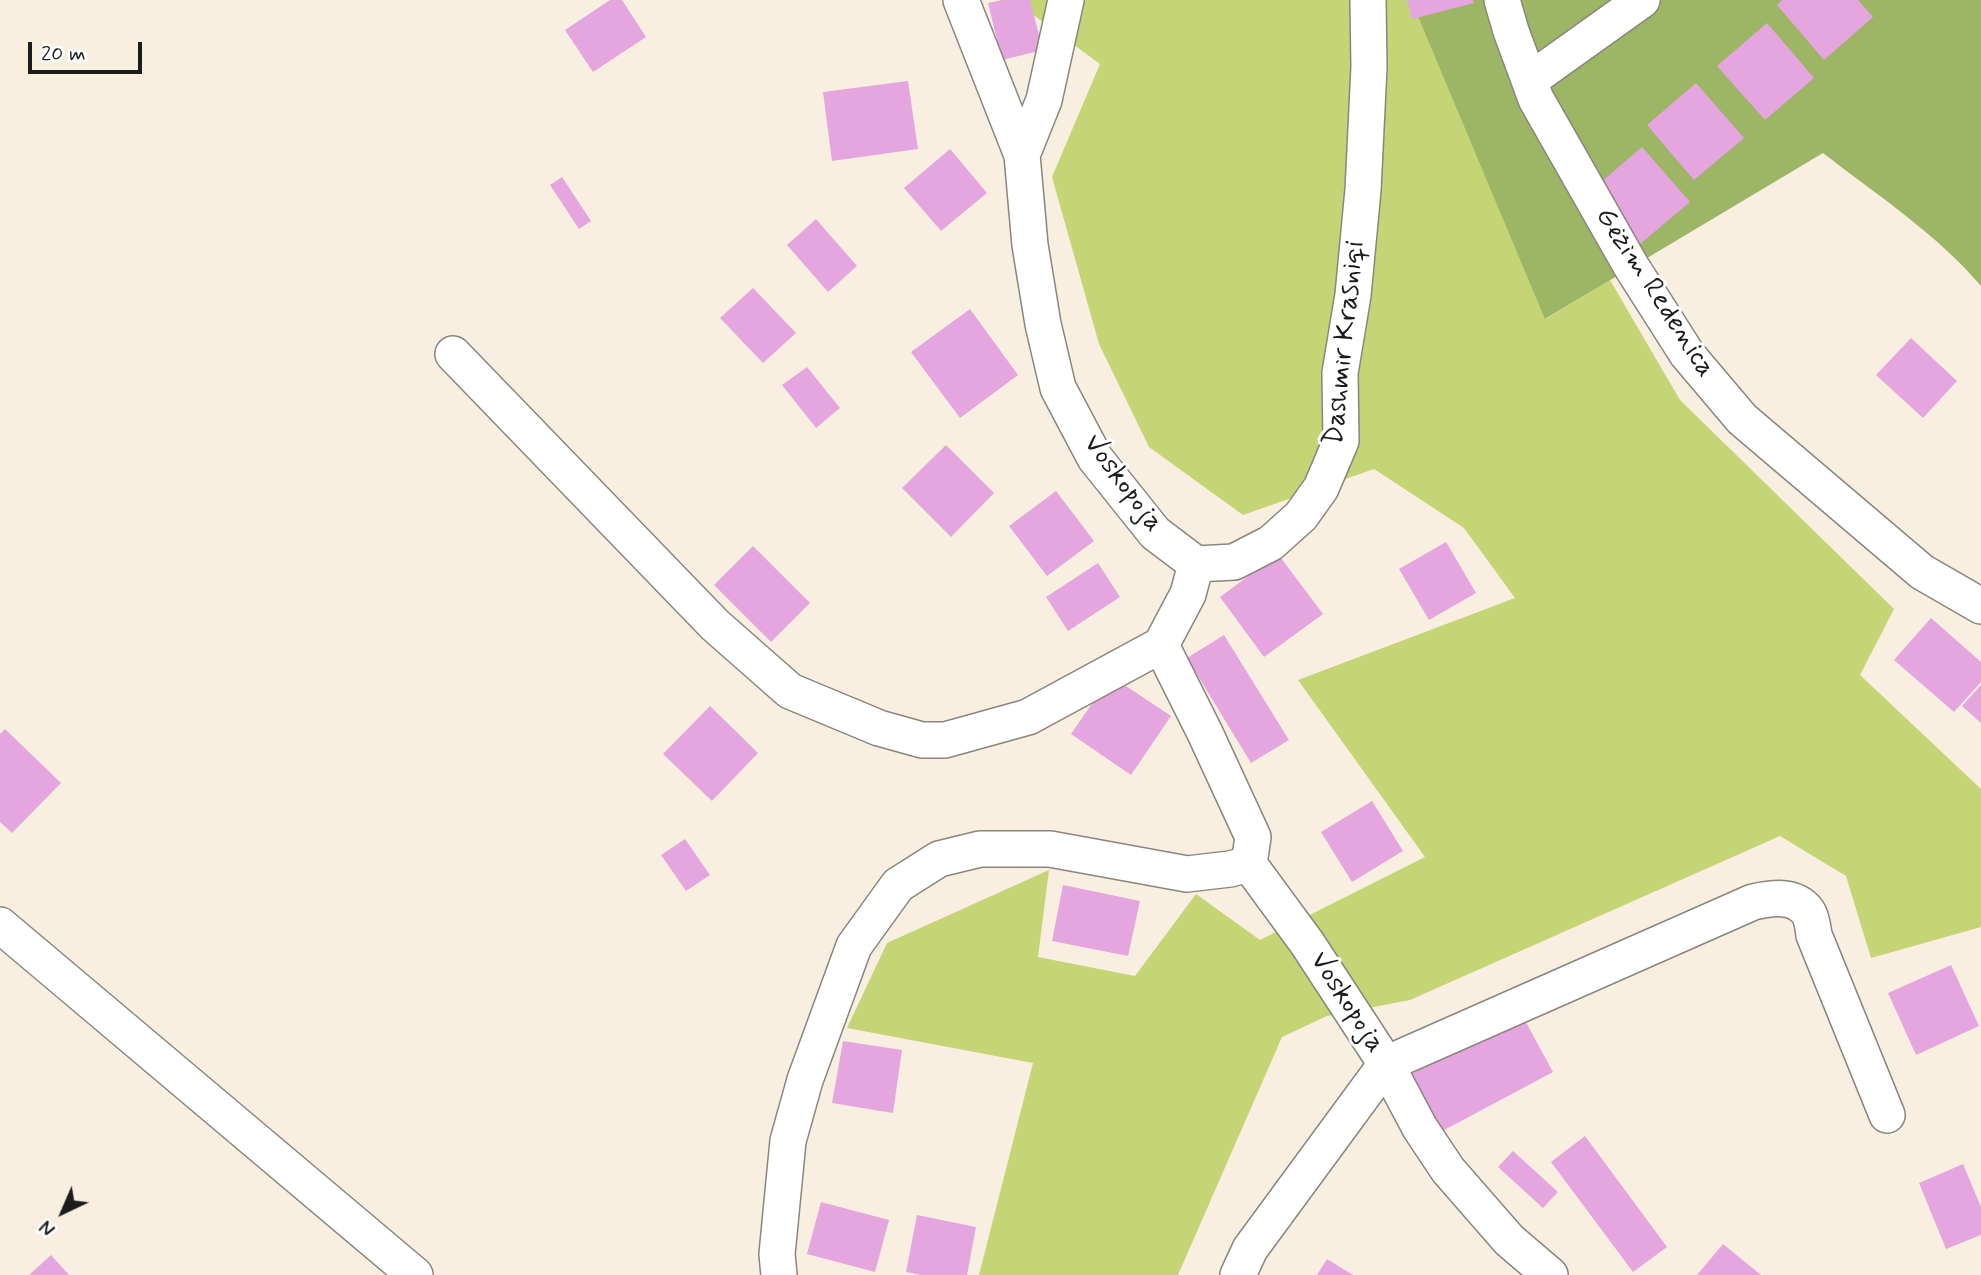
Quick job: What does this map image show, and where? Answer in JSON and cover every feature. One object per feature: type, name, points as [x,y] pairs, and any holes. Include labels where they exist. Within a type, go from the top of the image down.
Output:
[{"type":"street","points":[[961,0],[1022,155]]},
{"type":"street","name":"Voskopoja","points":[[1066,0],[1044,100],[1022,155],[1030,245],[1043,324],[1058,388],[1095,458],[1155,533],[1196,564]]},
{"type":"street","name":"Dashmir Krasniqi","points":[[1196,564],[1234,562],[1271,543],[1301,516],[1321,488],[1341,441],[1340,373],[1353,295],[1363,190],[1370,67],[1368,0]]},
{"type":"street","name":"Gëzim Redenica","points":[[1502,0],[1536,99],[1631,266],[1687,354],[1742,419],[1922,572],[1981,606]]},
{"type":"street","points":[[1530,80],[1642,0]]},
{"type":"street","points":[[453,354],[715,625],[790,691],[879,728],[922,740],[945,740],[1028,718],[1161,645],[1188,594],[1196,564]]},
{"type":"street","points":[[779,1275],[777,1254],[788,1141],[805,1080],[854,946],[898,885],[939,859],[981,849],[1050,849],[1188,874],[1248,864],[1253,837],[1161,645]]},
{"type":"street","name":"Voskopoja","points":[[1248,864],[1307,943],[1386,1064],[1420,1128],[1448,1170],[1509,1240],[1550,1275]]},
{"type":"street","name":"Voskopoja","points":[[1386,1064],[1753,902],[1774,898],[1796,901],[1809,914],[1814,935],[1887,1115]]},
{"type":"street","points":[[0,925],[415,1275]]},
{"type":"street","points":[[1238,1275],[1250,1249],[1386,1064]]},
{"type":"green space","points":[[1013,0],[1411,0],[1546,319],[1610,280],[1680,400],[1894,609],[1860,675],[1981,789],[1981,927],[1871,958],[1846,876],[1780,836],[1410,1000],[1327,1016],[1282,1037],[1178,1275],[979,1275],[1033,1063],[847,1028],[887,943],[1049,870],[1038,957],[1135,976],[1196,894],[1260,940],[1425,857],[1298,680],[1515,598],[1464,528],[1374,469],[1243,515],[1149,447],[1099,344],[1052,177],[1100,64]]},
{"type":"green space","points":[[1411,0],[1981,0],[1981,286],[1926,232],[1823,153],[1545,319]]},
{"type":"building","points":[[610,0],[622,0],[646,37],[593,72],[565,30]]},
{"type":"building","points":[[1030,0],[1043,50],[1002,60],[988,3]]},
{"type":"building","points":[[1407,0],[1473,0],[1474,3],[1412,19]]},
{"type":"building","points":[[1782,0],[1858,0],[1873,17],[1824,60],[1777,5]]},
{"type":"building","points":[[1767,23],[1814,78],[1765,120],[1717,66]]},
{"type":"building","points":[[908,81],[918,149],[832,161],[823,92]]},
{"type":"building","points":[[1696,83],[1744,138],[1694,180],[1647,125]]},
{"type":"building","points":[[1642,147],[1690,202],[1640,244],[1593,189]]},
{"type":"building","points":[[950,149],[987,193],[941,231],[904,188]]},
{"type":"building","points":[[562,177],[591,221],[579,229],[550,185]]},
{"type":"building","points":[[816,219],[857,266],[828,292],[787,245]]},
{"type":"building","points":[[753,288],[796,333],[763,363],[720,318]]},
{"type":"building","points":[[970,309],[1018,375],[960,418],[911,352]]},
{"type":"building","points":[[1911,338],[1957,381],[1923,418],[1876,375]]},
{"type":"building","points":[[807,367],[840,408],[816,428],[782,385]]},
{"type":"building","points":[[946,445],[994,493],[951,537],[902,488]]},
{"type":"building","points":[[1056,491],[1094,541],[1047,576],[1009,526]]},
{"type":"building","points":[[1446,542],[1476,593],[1429,620],[1399,569]]},
{"type":"building","points":[[753,546],[810,603],[771,642],[714,585]]},
{"type":"building","points":[[1278,554],[1323,614],[1264,657],[1220,597]]},
{"type":"building","points":[[1098,563],[1120,597],[1068,631],[1046,597]]},
{"type":"building","points":[[1931,618],[1981,662],[1981,682],[1954,712],[1894,660]]},
{"type":"building","points":[[1224,635],[1289,740],[1251,763],[1187,658]]},
{"type":"building","points":[[1111,676],[1171,716],[1131,775],[1071,734]]},
{"type":"building","points":[[1981,685],[1981,723],[1962,706]]},
{"type":"building","points":[[710,706],[758,753],[712,801],[663,754]]},
{"type":"building","points":[[5,729],[61,783],[12,833],[0,822],[0,734]]},
{"type":"building","points":[[1372,801],[1403,851],[1352,882],[1321,832]]},
{"type":"building","points":[[685,839],[710,875],[686,891],[661,855]]},
{"type":"building","points":[[1063,885],[1140,901],[1128,956],[1052,941]]},
{"type":"building","points":[[1951,965],[1979,1026],[1916,1055],[1888,993]]},
{"type":"building","points":[[1522,1015],[1553,1072],[1433,1136],[1402,1079]]},
{"type":"building","points":[[843,1041],[902,1050],[893,1113],[832,1103]]},
{"type":"building","points":[[1585,1136],[1667,1247],[1633,1272],[1551,1162]]},
{"type":"building","points":[[1513,1151],[1558,1192],[1543,1208],[1498,1167]]},
{"type":"building","points":[[1963,1164],[1981,1207],[1981,1235],[1946,1249],[1919,1183]]},
{"type":"building","points":[[821,1202],[889,1220],[875,1272],[807,1254]]},
{"type":"building","points":[[917,1215],[976,1227],[967,1275],[921,1275],[906,1272]]},
{"type":"building","points":[[1723,1244],[1761,1275],[1697,1275]]},
{"type":"building","points":[[51,1255],[69,1275],[29,1275]]},
{"type":"building","points":[[1327,1259],[1353,1275],[1317,1275]]}]
